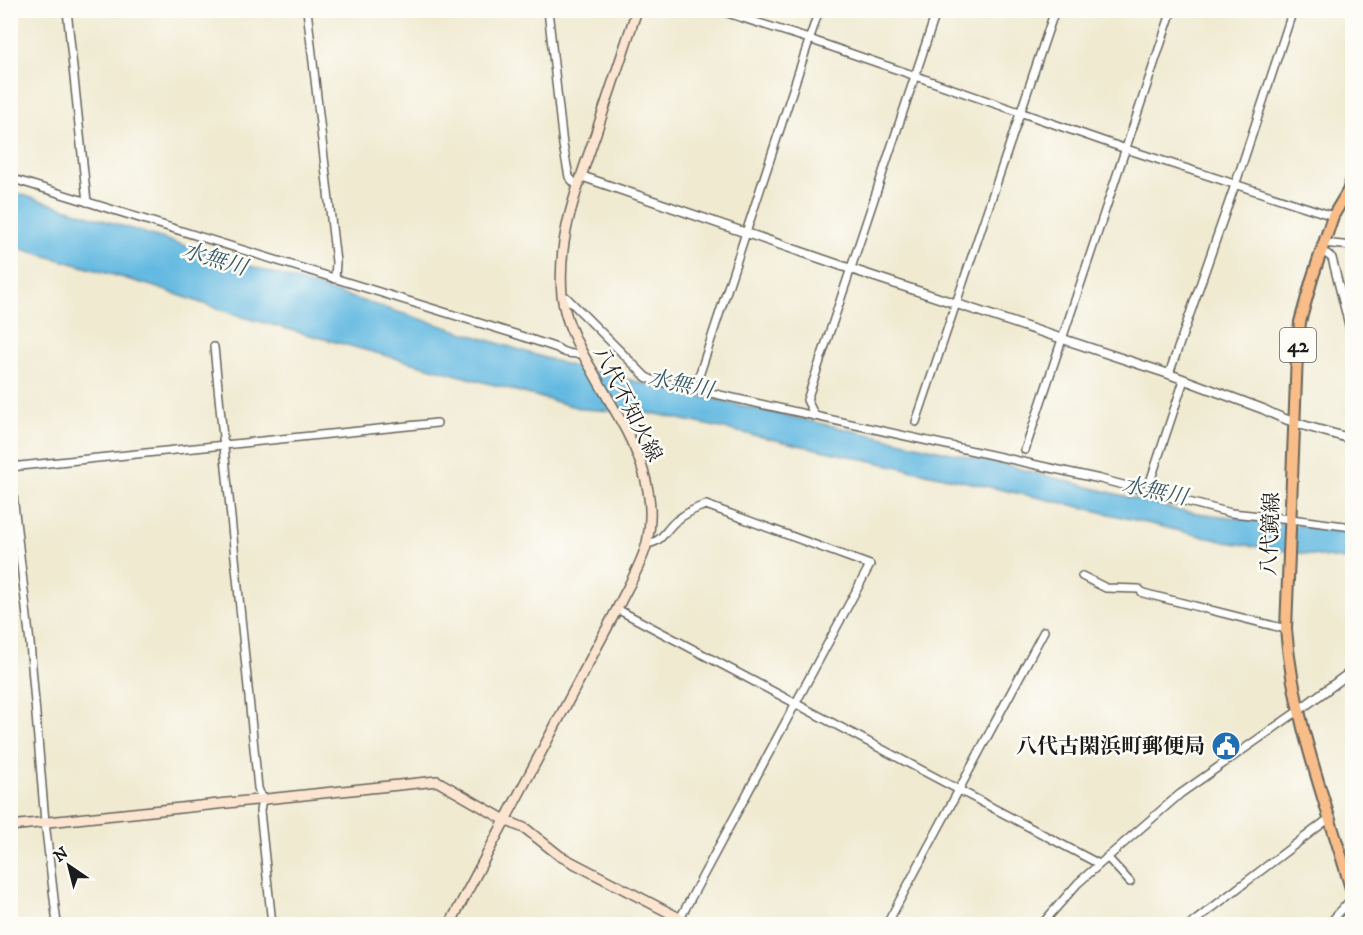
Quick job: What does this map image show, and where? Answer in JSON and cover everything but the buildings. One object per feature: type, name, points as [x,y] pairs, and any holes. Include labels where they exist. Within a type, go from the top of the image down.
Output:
[{"type":"main road","name":"八代不知火線","points":[[450,924],[616,609],[641,560],[646,544],[651,504],[642,463],[583,356],[572,331],[562,297],[562,246],[565,229],[577,186],[637,10]]},
{"type":"main road","name":"八代鏡線","points":[[1353,178],[1333,216],[1300,322],[1286,629],[1292,686],[1298,711],[1353,892]]},
{"type":"main road","points":[[10,826],[437,781],[526,830],[560,856],[679,922],[691,924]]},
{"type":"street","points":[[67,10],[87,202]]},
{"type":"street","points":[[307,10],[336,262],[335,279]]},
{"type":"street","points":[[548,10],[563,145],[569,177],[577,186]]},
{"type":"street","points":[[718,10],[809,39],[1126,149],[1333,216]]},
{"type":"street","points":[[699,376],[819,10]]},
{"type":"street","points":[[815,416],[807,400],[937,10]]},
{"type":"street","points":[[916,422],[1055,10]]},
{"type":"street","points":[[1025,450],[1172,10]]},
{"type":"street","points":[[1169,374],[1293,10]]},
{"type":"street","points":[[581,176],[851,269],[1169,374],[1294,422],[1353,439]]},
{"type":"street","points":[[10,178],[515,334],[557,348],[562,352],[583,356]]},
{"type":"street","points":[[1322,248],[1353,246]]},
{"type":"street","points":[[1322,248],[1332,258],[1353,337]]},
{"type":"street","points":[[562,297],[566,297],[646,377],[652,380],[1100,479],[1231,513],[1353,527]]},
{"type":"street","points":[[214,347],[258,788],[262,799],[261,811],[272,924]]},
{"type":"street","points":[[1149,485],[1184,380]]},
{"type":"street","points":[[57,924],[45,822],[30,643],[10,468],[437,423]]},
{"type":"street","points":[[646,544],[660,540],[674,523],[686,514],[706,505],[870,565],[679,922]]},
{"type":"street","points":[[1082,576],[1106,588],[1139,589],[1143,593],[1286,629]]},
{"type":"street","points":[[616,609],[1099,864]]},
{"type":"street","points":[[887,924],[1044,631]]},
{"type":"street","points":[[1042,924],[1099,864],[1180,794],[1353,671]]},
{"type":"street","points":[[1191,924],[1331,817]]},
{"type":"street","points":[[1107,857],[1130,882]]},
{"type":"street","points":[[1329,924],[1353,898]]},
{"type":"water","name":"水無川","points":[[10,191],[581,369],[1013,467],[1181,511],[1352,532],[1352,561],[1226,542],[1072,505],[657,414],[583,409],[243,317],[152,286],[11,246]]},
{"type":"place","name":"八代古閑浜町郵便局","points":[[1226,746]]}]
